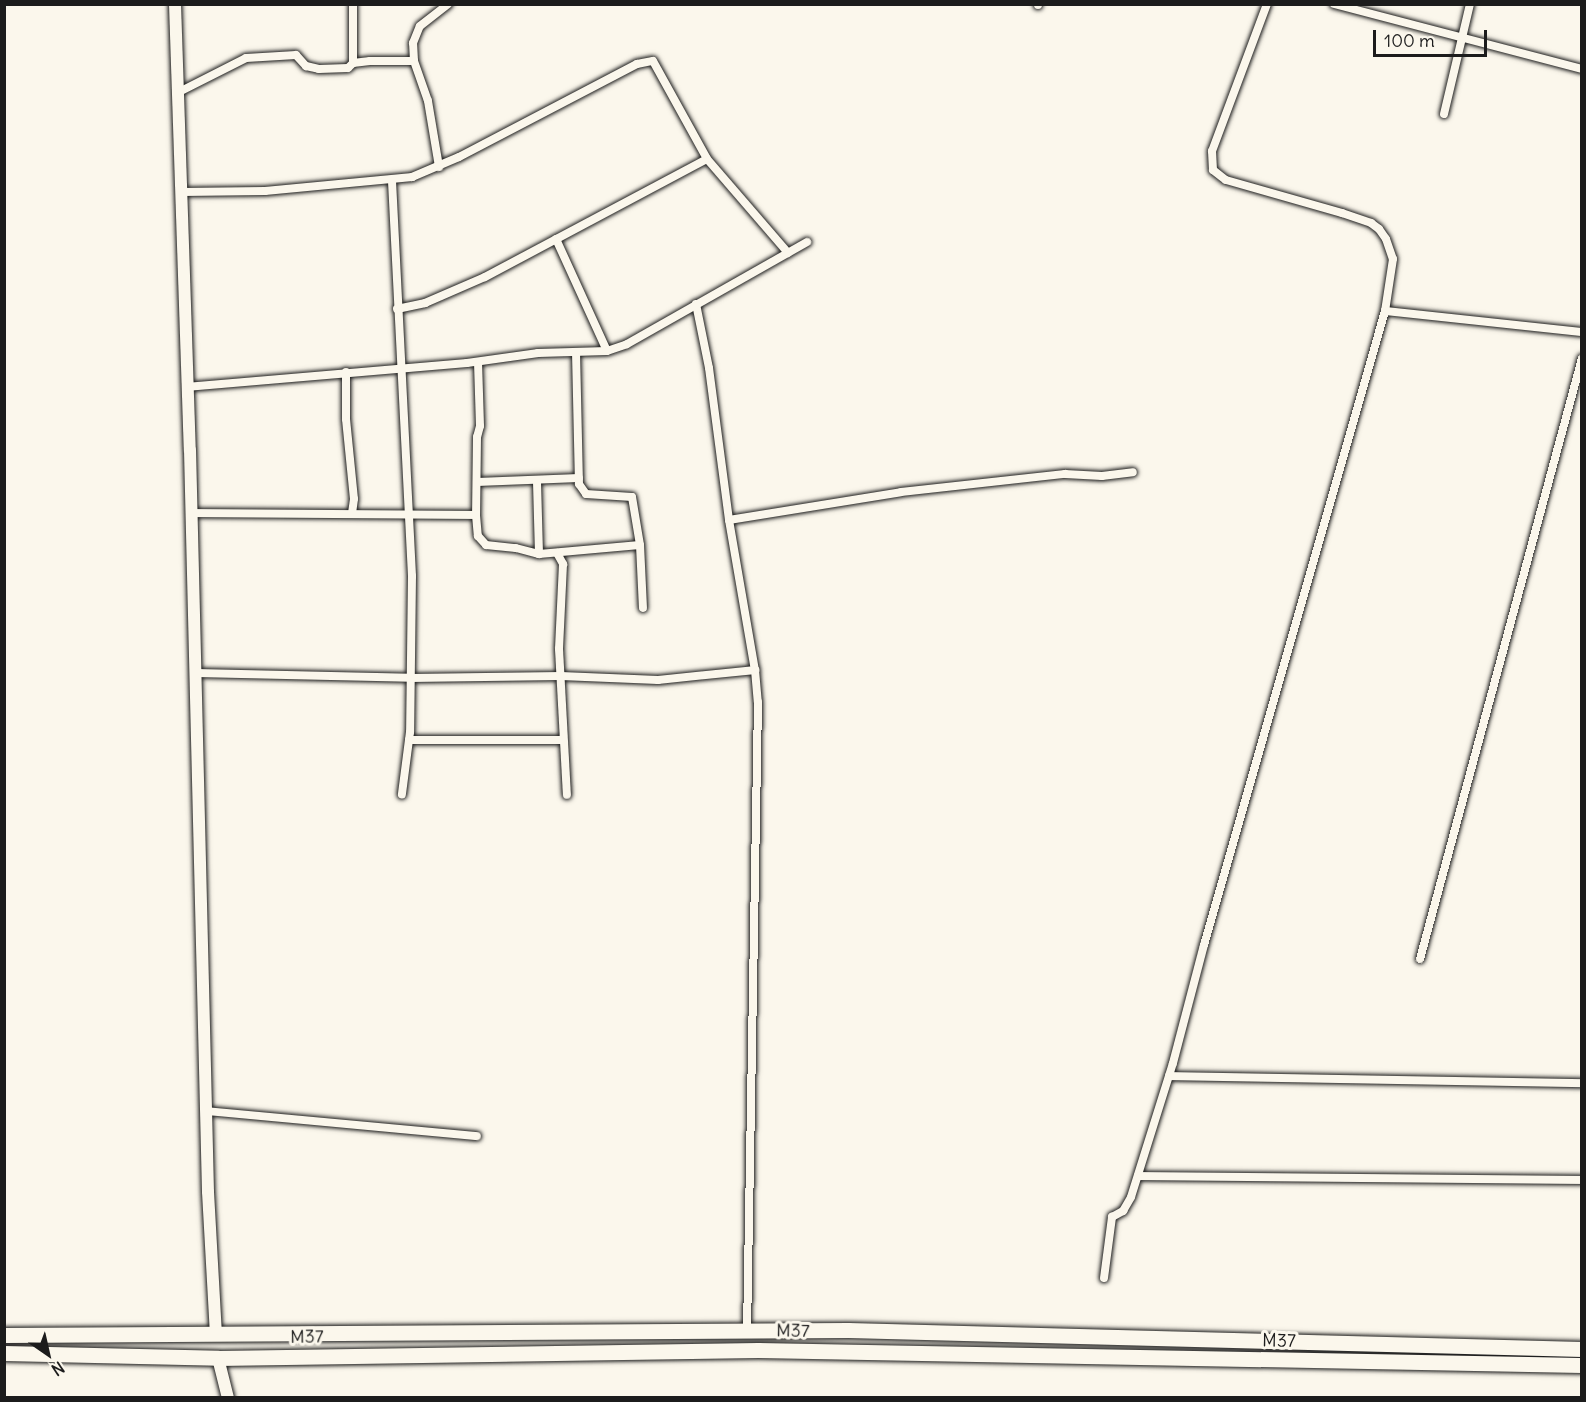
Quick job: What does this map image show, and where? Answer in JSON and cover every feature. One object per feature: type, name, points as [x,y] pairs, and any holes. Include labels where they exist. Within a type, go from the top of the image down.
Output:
[{"type":"highway","name":"M37","points":[[4,1335],[747,1330],[1581,1349]]},
{"type":"highway","points":[[1130,1338],[1130,1359]]},
{"type":"highway","name":"M37","points":[[4,1353],[218,1358],[758,1350],[1130,1359],[1581,1365]]},
{"type":"main road","points":[[176,4],[196,673],[206,1111],[216,1334]]},
{"type":"main road","points":[[218,1358],[228,1398]]},
{"type":"street","points":[[353,4],[353,63]]},
{"type":"street","points":[[439,167],[430,111],[414,61],[413,43],[420,26],[448,4]]},
{"type":"street","points":[[1104,1278],[1112,1217],[1123,1210],[1138,1176],[1169,1076],[1206,937],[1385,311],[1393,260],[1386,239],[1371,223],[1226,180],[1213,170],[1212,151],[1267,4]]},
{"type":"street","points":[[1335,4],[1581,69]]},
{"type":"street","points":[[1444,114],[1470,4]]},
{"type":"street","points":[[179,92],[231,63],[246,58],[296,55],[306,66],[319,69],[348,68],[353,63],[414,61]]},
{"type":"street","points":[[182,192],[265,191],[392,181],[412,177],[439,167],[638,64],[653,62],[707,159],[788,253]]},
{"type":"street","points":[[397,309],[425,303],[453,291],[707,159]]},
{"type":"street","points":[[392,181],[412,576],[409,740],[402,794]]},
{"type":"street","points":[[556,239],[607,351]]},
{"type":"street","points":[[186,387],[477,362],[538,353],[607,351],[627,344],[807,242]]},
{"type":"street","points":[[696,304],[709,368],[729,520],[755,670],[758,702],[747,1330]]},
{"type":"street","points":[[1385,311],[1581,332]]},
{"type":"street","points":[[576,352],[579,484],[586,494],[632,497],[640,545],[644,608]]},
{"type":"street","points":[[1420,959],[1581,358]]},
{"type":"street","points":[[477,362],[480,426],[477,437],[476,515],[478,536],[486,545],[516,548],[539,554],[640,545]]},
{"type":"street","points":[[346,372],[346,419],[354,499],[352,514]]},
{"type":"street","points":[[729,520],[901,492],[1065,474],[1102,476],[1133,472]]},
{"type":"street","points":[[477,482],[537,482],[579,478]]},
{"type":"street","points":[[537,482],[539,554]]},
{"type":"street","points":[[190,513],[476,515]]},
{"type":"street","points":[[557,553],[563,564],[561,574],[561,676],[567,795]]},
{"type":"street","points":[[196,673],[410,678],[561,676],[658,680],[755,670]]},
{"type":"street","points":[[409,740],[563,740]]},
{"type":"street","points":[[1169,1076],[1581,1083]]},
{"type":"street","points":[[206,1111],[477,1136]]},
{"type":"street","points":[[1138,1176],[1581,1180]]}]
